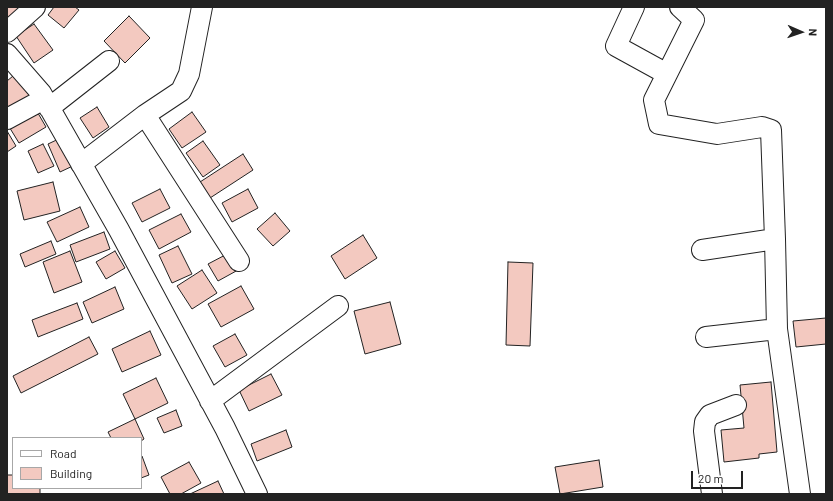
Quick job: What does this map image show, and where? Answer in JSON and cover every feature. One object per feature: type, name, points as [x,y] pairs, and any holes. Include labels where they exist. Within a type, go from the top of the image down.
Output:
[{"type":"street","points":[[7,32],[35,7]]},
{"type":"street","points":[[81,164],[145,115],[182,91],[189,74],[202,7]]},
{"type":"street","points":[[634,7],[616,46],[667,74]]},
{"type":"street","points":[[680,7],[694,20],[654,100],[659,124],[717,134],[762,127],[771,130],[777,329],[800,494]]},
{"type":"street","points":[[7,54],[41,93],[47,103],[119,230],[210,401],[257,494]]},
{"type":"street","points":[[7,119],[47,103],[109,61]]},
{"type":"street","points":[[145,115],[239,261]]},
{"type":"street","points":[[702,250],[775,238]]},
{"type":"street","points":[[210,401],[338,306]]},
{"type":"street","points":[[706,337],[777,329]]},
{"type":"street","points":[[712,494],[704,431],[705,422],[710,415],[736,406]]},
{"type":"building","points":[[7,7],[25,7],[7,22]]},
{"type":"building","points":[[54,7],[75,7],[79,10],[64,28],[48,15]]},
{"type":"building","points":[[129,16],[150,38],[125,63],[104,41]]},
{"type":"building","points":[[34,24],[53,50],[34,63],[16,36]]},
{"type":"building","points":[[13,76],[30,95],[7,114],[7,81]]},
{"type":"building","points":[[97,107],[109,127],[93,138],[80,118]]},
{"type":"building","points":[[35,108],[46,127],[19,143],[8,125]]},
{"type":"building","points":[[192,112],[206,132],[182,148],[169,129]]},
{"type":"building","points":[[7,131],[16,146],[7,152]]},
{"type":"building","points":[[65,136],[77,164],[60,172],[48,144]]},
{"type":"building","points":[[203,141],[220,165],[203,177],[186,153]]},
{"type":"building","points":[[43,144],[54,166],[38,173],[28,151]]},
{"type":"building","points":[[243,154],[253,170],[210,198],[200,182]]},
{"type":"building","points":[[53,182],[60,211],[24,220],[17,191]]},
{"type":"building","points":[[160,189],[170,208],[142,222],[132,203]]},
{"type":"building","points":[[248,189],[258,208],[232,222],[222,203]]},
{"type":"building","points":[[80,207],[89,227],[57,242],[47,222]]},
{"type":"building","points":[[275,213],[290,231],[273,246],[257,229]]},
{"type":"building","points":[[181,214],[191,232],[159,249],[149,230]]},
{"type":"building","points":[[104,232],[110,249],[76,262],[70,245]]},
{"type":"building","points":[[363,235],[377,258],[345,279],[331,256]]},
{"type":"building","points":[[51,241],[56,254],[25,267],[20,254]]},
{"type":"building","points":[[178,246],[192,274],[172,283],[159,255]]},
{"type":"building","points":[[70,251],[82,282],[54,293],[43,262]]},
{"type":"building","points":[[115,251],[125,268],[106,279],[96,262]]},
{"type":"building","points":[[229,253],[238,270],[218,281],[208,264]]},
{"type":"building","points":[[508,262],[533,263],[530,346],[506,345]]},
{"type":"building","points":[[202,270],[217,293],[192,309],[177,286]]},
{"type":"building","points":[[241,286],[254,309],[221,327],[208,304]]},
{"type":"building","points":[[115,287],[124,309],[92,323],[83,302]]},
{"type":"building","points":[[390,302],[401,344],[365,354],[354,311]]},
{"type":"building","points":[[77,303],[83,319],[38,337],[32,320]]},
{"type":"building","points":[[826,318],[826,344],[796,347],[793,321]]},
{"type":"building","points":[[150,331],[161,355],[122,372],[112,349]]},
{"type":"building","points":[[235,334],[247,355],[225,367],[213,346]]},
{"type":"building","points":[[89,337],[98,354],[21,393],[13,376]]},
{"type":"building","points":[[271,374],[282,395],[249,411],[239,390]]},
{"type":"building","points":[[156,378],[168,403],[135,419],[123,394]]},
{"type":"building","points":[[771,382],[777,452],[759,454],[759,458],[724,462],[721,430],[744,428],[740,385]]},
{"type":"building","points":[[176,410],[182,426],[164,433],[157,418]]},
{"type":"building","points":[[135,419],[144,439],[142,440],[142,437],[110,437],[108,432]]},
{"type":"building","points":[[286,430],[292,447],[257,461],[251,444]]},
{"type":"building","points":[[142,456],[149,475],[142,478]]},
{"type":"building","points":[[599,460],[603,487],[560,494],[555,467]]},
{"type":"building","points":[[189,462],[201,483],[181,494],[170,494],[161,477]]},
{"type":"building","points":[[7,475],[12,475],[12,489],[40,489],[40,494],[7,494]]},
{"type":"building","points":[[218,481],[224,494],[190,494]]}]
